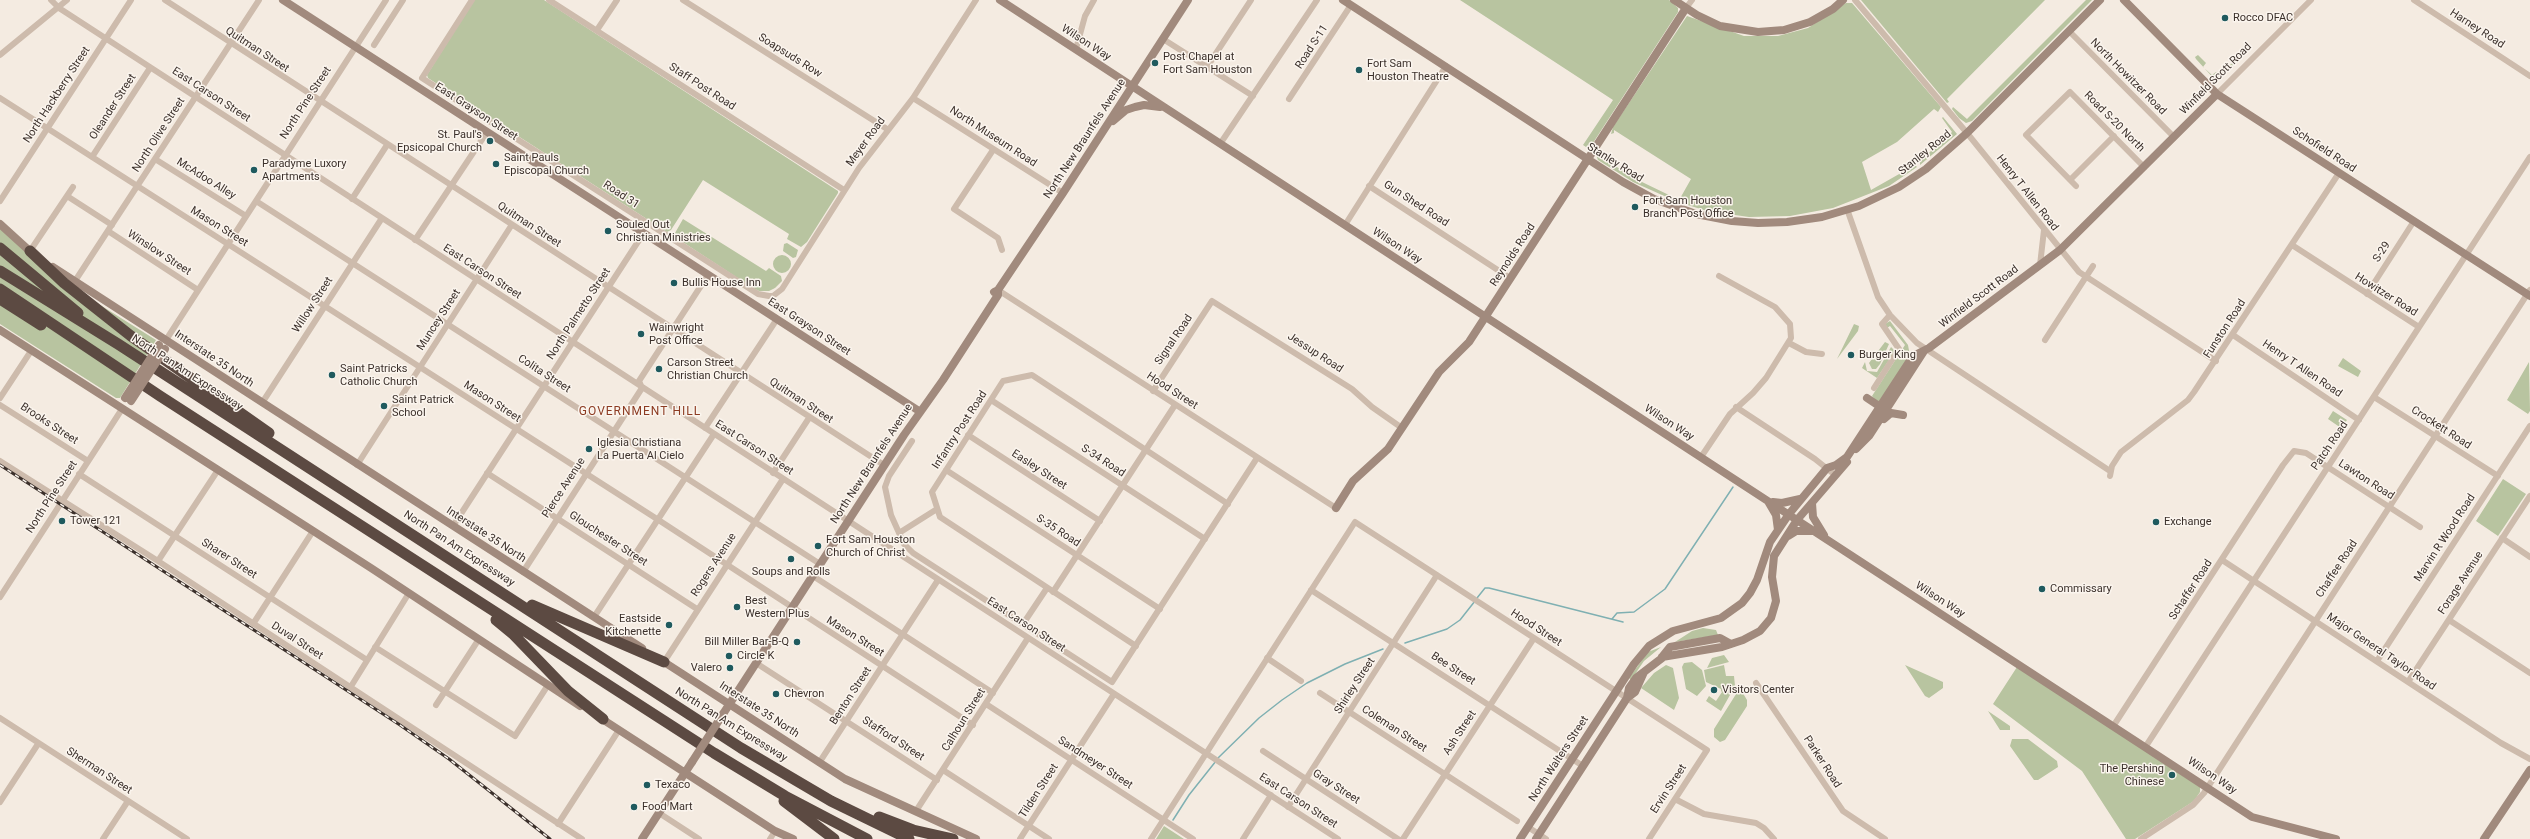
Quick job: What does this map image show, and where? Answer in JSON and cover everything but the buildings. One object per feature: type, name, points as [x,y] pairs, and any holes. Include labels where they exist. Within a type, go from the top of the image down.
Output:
[{"type":"highway","points":[[0,248],[118,344]]},
{"type":"highway","points":[[30,252],[64,283],[132,336],[310,462],[339,487]]},
{"type":"highway","name":"North Pan Am Expressway","points":[[0,272],[118,344],[741,748],[831,801],[909,839]]},
{"type":"highway","points":[[0,289],[160,396],[714,753],[785,796],[867,839]]},
{"type":"highway","points":[[0,300],[160,396]]},
{"type":"highway","points":[[396,523],[532,605],[664,662]]},
{"type":"highway","points":[[371,532],[442,584],[503,625],[568,691],[603,719]]},
{"type":"highway","points":[[741,748],[889,822],[953,839]]},
{"type":"highway","points":[[714,753],[834,839]]},
{"type":"street","name":"East Carson Street","points":[[51,0],[59,8],[150,68],[1337,839]]},
{"type":"street","points":[[0,55],[67,0]]},
{"type":"street","name":"North Hackberry Street","points":[[0,200],[130,0]]},
{"type":"street","name":"Quitman Street","points":[[165,0],[230,44],[511,226],[884,465]]},
{"type":"street","name":"North Olive Street","points":[[74,282],[259,0]]},
{"type":"street","name":"East Grayson Street","points":[[283,0],[919,411]]},
{"type":"street","name":"North Pine Street","points":[[0,597],[386,0]]},
{"type":"street","points":[[374,45],[402,0]]},
{"type":"street","name":"Road 31","points":[[472,0],[422,78],[758,294],[772,296]]},
{"type":"street","name":"Staff Post Road","points":[[549,0],[844,190]]},
{"type":"street","points":[[597,30],[617,0]]},
{"type":"street","name":"Soapsuds Row","points":[[683,0],[887,129]]},
{"type":"street","name":"Meyer Road","points":[[772,296],[782,288],[844,190],[887,129],[913,98],[976,0]]},
{"type":"street","name":"Wilson Way","points":[[1000,0],[2257,819],[2336,839]]},
{"type":"street","points":[[1076,50],[1085,16],[1094,0]]},
{"type":"street","name":"North New Braunfels Avenue","points":[[642,839],[925,403],[929,393],[986,303],[994,291],[998,290],[1063,193],[1188,0]]},
{"type":"street","points":[[1207,67],[1251,0]]},
{"type":"street","points":[[1220,144],[1317,0]]},
{"type":"street","name":"Stanley Road","points":[[1343,0],[1622,182],[1654,199],[1696,214],[1748,222],[1787,222],[1822,217],[1872,201],[1899,187],[1926,168],[1967,133],[2100,0]]},
{"type":"street","points":[[1674,0],[1708,21],[1727,28],[1746,31],[1771,32],[1810,22],[1833,9],[1843,0]]},
{"type":"street","name":"Reynolds Road","points":[[1336,508],[1353,481],[1382,456],[1439,372],[1469,342],[1692,0]]},
{"type":"street","name":"Henry T Allen Road","points":[[1855,0],[1967,133],[2060,250],[2085,277],[2216,361]]},
{"type":"street","name":"Schofield Road","points":[[2124,0],[2217,94],[2529,294]]},
{"type":"street","name":"Winfield Scott Road","points":[[1627,698],[1629,688],[1644,672],[1662,657],[1671,652],[1720,642],[1729,643],[1755,634],[1771,618],[1776,601],[1772,565],[1774,556],[1785,537],[1798,520],[1857,447],[1869,436],[1926,348],[1929,348],[2060,250],[2311,0]]},
{"type":"street","name":"Harney Road","points":[[2414,0],[2530,76]]},
{"type":"street","name":"Road S-11","points":[[1289,99],[1351,5]]},
{"type":"street","name":"North Howitzer Road","points":[[2069,31],[2174,137]]},
{"type":"street","points":[[1163,39],[1253,96]]},
{"type":"street","name":"Gun Shed Road","points":[[1446,66],[1369,186],[1510,278]]},
{"type":"street","name":"Oleander Street","points":[[92,158],[150,68]]},
{"type":"street","name":"Road S-20 North","points":[[2070,180],[2026,135],[2070,92],[2144,167]]},
{"type":"street","name":"Mason Street","points":[[0,98],[657,519],[973,725]]},
{"type":"street","name":"North Museum Road","points":[[913,98],[1063,193]]},
{"type":"street","points":[[1099,137],[1115,118],[1126,110],[1144,105],[1167,109]]},
{"type":"street","points":[[415,240],[486,132]]},
{"type":"street","points":[[2076,186],[2070,180],[2114,136]]},
{"type":"street","points":[[352,199],[387,145]]},
{"type":"street","points":[[993,150],[954,209],[998,238],[1002,250]]},
{"type":"street","name":"Patch Road","points":[[2146,746],[2530,156]]},
{"type":"street","name":"McAdoo Alley","points":[[155,159],[246,216]]},
{"type":"street","name":"Funston Road","points":[[1926,348],[2110,474],[2121,452],[2188,400],[2216,361],[2339,173]]},
{"type":"street","points":[[1344,225],[1369,186]]},
{"type":"street","points":[[30,252],[72,187]]},
{"type":"street","points":[[67,196],[112,225]]},
{"type":"street","name":"Colita Street","points":[[256,201],[353,262],[820,564]]},
{"type":"street","points":[[1616,692],[1641,654],[1662,636],[1674,631],[1716,621],[1742,603],[1757,580],[1770,542],[1789,514],[1827,468],[1836,465],[1847,457],[1907,363],[1926,348],[1917,343],[1890,315],[1874,288],[1847,209]]},
{"type":"street","name":"Willow Street","points":[[262,403],[382,218]]},
{"type":"street","name":"S-29","points":[[2367,294],[2414,221]]},
{"type":"street","name":"Interstate 35 North","points":[[0,224],[30,252],[74,282],[730,704],[819,763],[845,778],[976,839]]},
{"type":"street","name":"Muncey Street","points":[[357,465],[449,325],[511,226]]},
{"type":"street","points":[[2040,265],[2044,230]]},
{"type":"street","name":"Winslow Street","points":[[108,231],[198,290]]},
{"type":"street","name":"North Palmetto Street","points":[[452,526],[643,234]]},
{"type":"street","name":"Howitzer Road","points":[[2292,245],[2419,327]]},
{"type":"street","points":[[2045,340],[2093,266]]},
{"type":"street","name":"Pierce Avenue","points":[[523,572],[642,388],[640,381],[708,275]]},
{"type":"street","points":[[1701,457],[1736,407],[1753,393],[1766,378],[1789,343],[1792,329],[1782,314],[1766,301],[1719,276]]},
{"type":"street","name":"Hood Street","points":[[998,290],[1336,508]]},
{"type":"street","name":"Chaffee Road","points":[[2141,839],[2193,805],[2208,787],[2389,506],[2529,294]]},
{"type":"street","name":"Signal Road","points":[[1153,390],[1212,301]]},
{"type":"street","name":"Jessup Road","points":[[1212,301],[1352,389],[1382,415],[1402,428]]},
{"type":"street","points":[[1874,388],[1899,349],[1882,324],[1890,315]]},
{"type":"street","points":[[705,428],[776,319]]},
{"type":"street","points":[[0,330],[775,831],[793,839]]},
{"type":"street","name":"Henry T Allen Road","points":[[2233,335],[2359,420]]},
{"type":"street","points":[[1789,343],[1806,352],[1822,354]]},
{"type":"street","points":[[0,398],[31,351]]},
{"type":"street","name":"Infantry Post Road","points":[[1136,646],[942,520],[932,492],[1003,381],[1032,375],[1228,504]]},
{"type":"street","points":[[1869,436],[1876,432],[1888,414],[1894,413],[1903,415],[1895,404],[1895,396]]},
{"type":"street","name":"Crockett Road","points":[[2374,397],[2498,476]]},
{"type":"street","points":[[1867,398],[1879,406]]},
{"type":"street","name":"S-34 Road","points":[[991,400],[1205,539]]},
{"type":"street","name":"Brooks Street","points":[[0,404],[88,461]]},
{"type":"street","points":[[1023,624],[1077,556],[1175,405]]},
{"type":"street","points":[[1736,407],[1827,468],[1835,475]]},
{"type":"street","points":[[773,473],[809,418]]},
{"type":"street","name":"Marvin R Wood Road","points":[[2377,661],[2530,426]]},
{"type":"street","points":[[594,617],[714,434]]},
{"type":"street","name":"Easley Street","points":[[968,436],[1100,521]]},
{"type":"street","points":[[912,441],[889,476],[885,487],[886,501],[904,544],[913,553],[1112,682],[1257,458]]},
{"type":"street","name":"Lawton Road","points":[[2283,465],[2291,454],[2299,450],[2328,467],[2420,527]]},
{"type":"street","name":"Duval Street","points":[[0,461],[158,561],[582,839]]},
{"type":"street","name":"Schaffer Road","points":[[2114,725],[2283,465]]},
{"type":"street","points":[[158,561],[218,470]]},
{"type":"street","name":"S-35 Road","points":[[946,470],[1160,609]]},
{"type":"street","name":"Glouchester Street","points":[[487,473],[697,609]]},
{"type":"street","name":"Sharer Street","points":[[79,474],[368,660]]},
{"type":"street","name":"Rogers Avenue","points":[[664,662],[697,609],[783,479]]},
{"type":"street","name":"Forage Avenue","points":[[2408,682],[2530,496]]},
{"type":"street","points":[[1768,501],[1782,503],[1801,499]]},
{"type":"street","points":[[1768,501],[1776,515],[1778,530]]},
{"type":"street","points":[[1812,503],[1813,517],[1827,539]]},
{"type":"street","points":[[899,533],[938,510]]},
{"type":"street","name":"Hood Street","points":[[1311,590],[1355,522],[1707,750]]},
{"type":"street","points":[[1785,537],[1803,530],[1816,532]]},
{"type":"street","points":[[253,624],[313,531]]},
{"type":"street","points":[[2502,538],[2530,557]]},
{"type":"street","name":"Major General Taylor Road","points":[[2222,560],[2408,682],[2530,759]]},
{"type":"street","name":"Shirley Street","points":[[1288,807],[1438,575]]},
{"type":"street","points":[[813,576],[993,692]]},
{"type":"street","name":"Benton Street","points":[[819,763],[902,633],[938,580]]},
{"type":"street","points":[[1150,839],[1311,590]]},
{"type":"street","name":"Bee Street","points":[[1311,590],[1583,766]]},
{"type":"street","points":[[350,688],[409,593]]},
{"type":"street","points":[[2449,620],[2530,673]]},
{"type":"street","name":"Calhoun Street","points":[[916,811],[1028,638]]},
{"type":"street","name":"Ash Street","points":[[1403,839],[1534,638]]},
{"type":"street","points":[[436,705],[479,639]]},
{"type":"street","points":[[375,647],[515,736],[548,685]]},
{"type":"street","points":[[1267,658],[1301,680]]},
{"type":"street","name":"Stafford Street","points":[[756,663],[937,780]]},
{"type":"street","name":"Parker Road","points":[[1756,683],[1842,811],[1885,839]]},
{"type":"street","name":"North Walters Street","points":[[1520,839],[1616,692]]},
{"type":"street","name":"Coleman Street","points":[[1320,693],[1517,821]]},
{"type":"street","name":"Tilden Street","points":[[1020,839],[1114,694]]},
{"type":"street","points":[[1528,827],[1540,837],[1583,766],[1627,698]]},
{"type":"street","name":"Sandmeyer Street","points":[[986,704],[1071,761],[1164,819],[1193,839]]},
{"type":"street","name":"Sherman Street","points":[[0,718],[187,839]]},
{"type":"street","points":[[558,824],[619,730]]},
{"type":"street","points":[[1,798],[38,744]]},
{"type":"street","name":"Ervin Street","points":[[1649,839],[1707,750]]},
{"type":"street","name":"Gray Street","points":[[1263,751],[1398,839]]},
{"type":"street","points":[[943,770],[1049,839]]},
{"type":"street","points":[[2484,839],[2530,770]]},
{"type":"street","points":[[1243,839],[1271,795]]},
{"type":"street","points":[[1675,799],[1704,814],[1756,823],[1764,828],[1774,839]]},
{"type":"street","points":[[103,839],[128,801]]},
{"type":"street","points":[[659,813],[699,839]]},
{"type":"street","points":[[770,839],[775,831]]},
{"type":"green space","points":[[474,0],[544,0],[838,191],[838,193],[807,242],[801,247],[787,239],[789,234],[703,180],[671,230],[667,232],[428,78],[427,75]]},
{"type":"green space","points":[[1460,0],[1669,0],[1678,8],[1678,12],[1589,149],[1583,145],[1613,100]]},
{"type":"green space","points":[[1861,0],[2045,0],[1947,99],[1949,102],[1947,103]]},
{"type":"green space","points":[[2086,0],[2092,0],[1972,121],[1966,123],[1959,118],[1952,109],[1953,107],[1967,119]]},
{"type":"green space","points":[[1846,3],[1852,3],[1941,107],[1938,112],[1934,109],[1897,142],[1862,162],[1871,190],[1915,165],[1917,167],[1889,186],[1833,208],[1790,216],[1749,217],[1707,211],[1678,202],[1691,179],[1614,130],[1614,133],[1611,134],[1613,127],[1687,16],[1744,36],[1778,36],[1808,28]]},
{"type":"green space","points":[[2198,55],[2206,63],[2203,67],[2195,57]]},
{"type":"green space","points":[[2233,57],[2237,61],[2216,81],[2204,68],[2212,75],[2216,72],[2220,75],[2234,61]]},
{"type":"green space","points":[[1943,117],[1957,134],[1920,165],[1920,161],[1952,132],[1942,118]]},
{"type":"green space","points":[[1599,150],[1600,157],[1642,182],[1671,196],[1671,199],[1633,182],[1598,160],[1596,155]]},
{"type":"green space","points":[[683,219],[766,271],[769,268],[781,276],[782,281],[775,288],[769,291],[759,291],[753,288],[675,237],[675,233]]},
{"type":"green space","points":[[0,227],[89,298],[156,340],[120,398],[116,398],[0,324]]},
{"type":"green space","points":[[787,243],[798,250],[796,257],[793,258],[783,251],[784,244]]},
{"type":"green space","points":[[782,255],[788,258],[791,264],[788,270],[782,273],[776,270],[773,264],[776,258]]},
{"type":"green space","points":[[1890,321],[1908,345],[1910,356],[1881,401],[1877,402],[1872,396],[1905,345],[1890,326],[1887,328],[1885,324]]},
{"type":"green space","points":[[1854,324],[1859,326],[1858,331],[1837,359]]},
{"type":"green space","points":[[1885,342],[1889,344],[1880,364],[1876,369],[1872,369],[1869,363]]},
{"type":"green space","points":[[1891,347],[1895,351],[1877,378],[1862,368],[1865,362],[1867,371],[1877,372]]},
{"type":"green space","points":[[2343,358],[2361,371],[2358,377],[2338,366]]},
{"type":"green space","points":[[2529,362],[2530,411],[2528,414],[2507,400]]},
{"type":"green space","points":[[2333,411],[2347,420],[2341,428],[2328,419]]},
{"type":"green space","points":[[2503,479],[2526,494],[2498,536],[2476,521]]},
{"type":"green space","points":[[1703,628],[1716,630],[1718,635],[1675,642],[1692,631]]},
{"type":"green space","points":[[1661,647],[1644,661],[1631,680],[1629,678],[1648,652]]},
{"type":"green space","points":[[1724,655],[1729,662],[1707,668],[1712,658]]},
{"type":"green space","points":[[1692,662],[1702,670],[1706,686],[1697,696],[1686,689],[1682,667],[1684,663]]},
{"type":"green space","points":[[1666,665],[1673,668],[1679,698],[1674,710],[1641,688],[1654,673]]},
{"type":"green space","points":[[1724,665],[1726,676],[1734,676],[1735,686],[1721,711],[1706,701],[1709,696],[1716,701],[1724,689],[1721,687],[1723,690],[1721,692],[1721,689],[1706,682],[1704,670]]},
{"type":"green space","points":[[1905,665],[1943,682],[1943,688],[1929,698],[1925,696]]},
{"type":"green space","points":[[2017,667],[2200,787],[2200,792],[2194,801],[2135,839],[2126,839],[2082,771],[1993,704]]},
{"type":"green space","points":[[1741,690],[1747,700],[1747,706],[1725,740],[1720,742],[1714,737],[1714,729],[1738,691]]},
{"type":"green space","points":[[1988,711],[2010,726],[2010,730],[2000,730]]},
{"type":"green space","points":[[2012,739],[2028,739],[2057,761],[2058,767],[2038,780],[2034,780],[2010,746]]},
{"type":"green space","points":[[1164,826],[1184,839],[1156,839]]},
{"type":"waterway","points":[[1612,619],[1617,613],[1634,612],[1665,589],[1733,487]]},
{"type":"waterway","points":[[1477,598],[1485,588],[1489,588],[1623,622]]},
{"type":"waterway","points":[[1405,643],[1447,629],[1460,620],[1475,601]]},
{"type":"waterway","points":[[1218,758],[1259,718],[1307,683],[1345,664],[1383,649]]},
{"type":"waterway","points":[[1173,820],[1189,795],[1216,761]]},
{"type":"railway","points":[[0,465],[400,725],[449,759],[550,839]]},
{"type":"place","name":"Rocco DFAC","points":[[2225,18]]},
{"type":"place","name":"Post Chapel at Fort Sam Houston","points":[[1155,63]]},
{"type":"place","name":"Fort Sam Houston Theatre","points":[[1359,70]]},
{"type":"place","name":"St. Paul's Epsicopal Church","points":[[490,141]]},
{"type":"place","name":"Saint Pauls Episcopal Church","points":[[496,164]]},
{"type":"place","name":"Paradyme Luxory Apartments","points":[[254,170]]},
{"type":"place","name":"Fort Sam Houston Branch Post Office","points":[[1635,207]]},
{"type":"place","name":"Souled Out Christian Ministries","points":[[608,231]]},
{"type":"place","name":"Bullis House Inn","points":[[674,283]]},
{"type":"place","name":"Wainwright Post Office","points":[[641,334]]},
{"type":"place","name":"Burger King","points":[[1851,355]]},
{"type":"place","name":"Carson Street Christian Church","points":[[659,369]]},
{"type":"place","name":"Saint Patricks Catholic Church","points":[[332,375]]},
{"type":"place","name":"Saint Patrick School","points":[[384,406]]},
{"type":"place","name":"Iglesia Christiana La Puerta Al Cielo","points":[[589,449]]},
{"type":"place","name":"Tower 121","points":[[62,521]]},
{"type":"place","name":"Exchange","points":[[2156,522]]},
{"type":"place","name":"Fort Sam Houston Church of Christ","points":[[818,546]]},
{"type":"place","name":"Soups and Rolls","points":[[791,559]]},
{"type":"place","name":"Commissary","points":[[2042,589]]},
{"type":"place","name":"Best Western Plus","points":[[737,607]]},
{"type":"place","name":"Eastside Kitchenette","points":[[669,625]]},
{"type":"place","name":"Bill Miller Bar-B-Q","points":[[797,642]]},
{"type":"place","name":"Circle K","points":[[729,656]]},
{"type":"place","name":"Valero","points":[[730,668]]},
{"type":"place","name":"Visitors Center","points":[[1714,690]]},
{"type":"place","name":"Chevron","points":[[776,694]]},
{"type":"place","name":"The Pershing Chinese","points":[[2172,775]]},
{"type":"place","name":"Texaco","points":[[647,785]]},
{"type":"place","name":"Food Mart","points":[[634,807]]},
{"type":"district","name":"GOVERNMENT HILL","points":[[640,412]]}]
